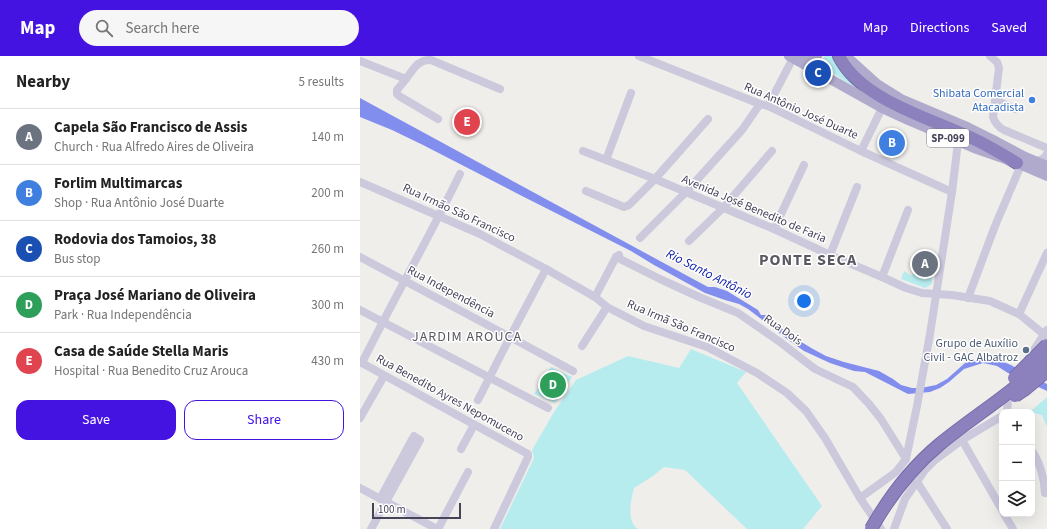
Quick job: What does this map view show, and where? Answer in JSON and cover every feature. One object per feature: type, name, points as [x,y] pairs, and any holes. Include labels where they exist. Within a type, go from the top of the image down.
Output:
[{"type":"highway","points":[[839,56],[846,68],[886,105],[906,110],[971,137],[1019,164]]},
{"type":"highway","points":[[977,416],[1046,337]]},
{"type":"highway","points":[[871,529],[889,500],[912,470],[941,444],[1016,386],[1047,358]]},
{"type":"highway","points":[[977,416],[1014,397],[1047,371]]},
{"type":"main road","points":[[790,57],[805,61],[817,56]]},
{"type":"main road","name":"SP-099","points":[[846,56],[876,84],[901,99],[970,128],[1025,157],[1047,166]]},
{"type":"main road","name":"SP-099","points":[[790,57],[958,142],[1019,164],[1047,176]]},
{"type":"street","name":"Rua Antônio José Duarte","points":[[639,56],[764,105],[952,192]]},
{"type":"street","points":[[855,56],[862,71]]},
{"type":"street","points":[[990,56],[997,62],[999,68],[993,117],[994,121],[1004,130],[1047,148]]},
{"type":"street","points":[[640,238],[686,192],[764,105],[791,62],[790,57]]},
{"type":"street","points":[[438,119],[397,94],[397,90],[420,62],[425,59],[500,89]]},
{"type":"street","points":[[360,61],[406,79]]},
{"type":"street","points":[[606,160],[631,93]]},
{"type":"street","points":[[996,100],[1015,109]]},
{"type":"street","points":[[861,151],[886,105]]},
{"type":"street","points":[[586,191],[624,207],[629,206],[708,119]]},
{"type":"street","points":[[860,498],[896,472],[906,459],[918,406],[952,192],[958,142]]},
{"type":"street","name":"Avenida José Benedito de Faria","points":[[583,151],[774,228],[830,255],[915,291],[990,301],[1019,314],[1046,337]]},
{"type":"street","points":[[689,241],[724,208],[772,151]]},
{"type":"street","points":[[1036,162],[1044,158],[1047,154]]},
{"type":"street","points":[[968,298],[1019,164]]},
{"type":"street","points":[[774,228],[804,165]]},
{"type":"street","points":[[361,363],[440,216],[460,174]]},
{"type":"street","name":"Rua Irmão São Francisco","points":[[360,182],[480,234],[546,269]]},
{"type":"street","points":[[830,255],[857,188]]},
{"type":"street","points":[[882,277],[908,210]]},
{"type":"street","points":[[1019,314],[1047,253]]},
{"type":"street","name":"Rua Dois","points":[[595,297],[618,256],[660,280],[738,313],[816,369],[853,387],[881,419],[906,459]]},
{"type":"street","name":"Rua Independência","points":[[360,257],[573,371]]},
{"type":"street","points":[[478,400],[546,269]]},
{"type":"street","name":"Rua Irmã São Francisco","points":[[546,269],[595,297],[607,307],[644,326],[707,347],[757,372],[787,393],[806,411],[825,438],[860,498],[881,529]]},
{"type":"street","points":[[582,346],[607,307]]},
{"type":"street","points":[[360,310],[548,408]]},
{"type":"street","points":[[1007,409],[1008,398],[1013,383],[1026,361],[1046,337]]},
{"type":"street","name":"Rua Benedito Ayres Nepomuceno","points":[[361,363],[528,455],[494,529]]},
{"type":"street","points":[[360,418],[384,376]]},
{"type":"street","points":[[894,529],[905,499],[925,470],[935,460],[962,440],[999,418]]},
{"type":"street","points":[[461,449],[474,425]]},
{"type":"street","points":[[371,529],[383,501],[414,436],[420,440],[383,501]]},
{"type":"street","points":[[962,440],[999,505]]},
{"type":"street","points":[[1035,455],[1041,468],[1045,492]]},
{"type":"street","points":[[360,488],[438,529],[468,472]]},
{"type":"street","points":[[917,482],[947,529]]},
{"type":"street","points":[[1006,517],[1013,529]]},
{"type":"shaded area","points":[[825,56],[835,56],[865,94],[819,64]]},
{"type":"shaded area","points":[[929,270],[932,271],[932,284],[925,288],[901,279],[904,271],[912,276],[913,273],[924,280]]},
{"type":"shaded area","points":[[691,349],[746,372],[737,383],[822,506],[803,529],[747,529],[685,470],[664,467],[634,488],[630,510],[632,521],[638,529],[500,529],[534,458],[532,450],[554,412],[576,380],[628,356],[679,368]]},
{"type":"shaded area","points":[[551,367],[572,377],[555,403],[534,394]]},
{"type":"shaded area","points":[[1047,397],[1047,427],[1042,415],[1035,413],[1035,409],[1033,409]]},
{"type":"water","points":[[360,98],[708,287],[715,287],[727,291],[758,310],[761,315],[767,315],[773,322],[793,337],[826,356],[879,371],[901,385],[912,388],[936,385],[947,379],[965,363],[994,358],[1011,365],[1047,384],[1047,391],[1008,373],[997,366],[983,363],[964,369],[940,388],[930,392],[908,394],[865,372],[854,371],[830,363],[804,351],[748,309],[739,304],[705,293],[631,251],[423,145],[360,117]]},
{"type":"place","name":"Rodovia dos Tamoios, 38","points":[[818,73]]},
{"type":"place","name":"Shibata Comercial Atacadista","points":[[1032,100]]},
{"type":"place","name":"Casa de Saúde Stella Maris","points":[[467,122]]},
{"type":"place","name":"Forlim Multimarcas","points":[[892,143]]},
{"type":"place","name":"Capela São Francisco de Assis","points":[[925,264]]},
{"type":"place","name":"Grupo de Auxílio Civil - GAC Albatroz","points":[[1026,350]]},
{"type":"place","name":"Praça José Mariano de Oliveira","points":[[553,385]]},
{"type":"district","name":"PONTE SECA","points":[[808,260]]},
{"type":"district","name":"JARDIM AROUCA","points":[[467,337]]},
{"type":"water label","name":"Rio Santo Antônio","points":[[709,274]]}]
